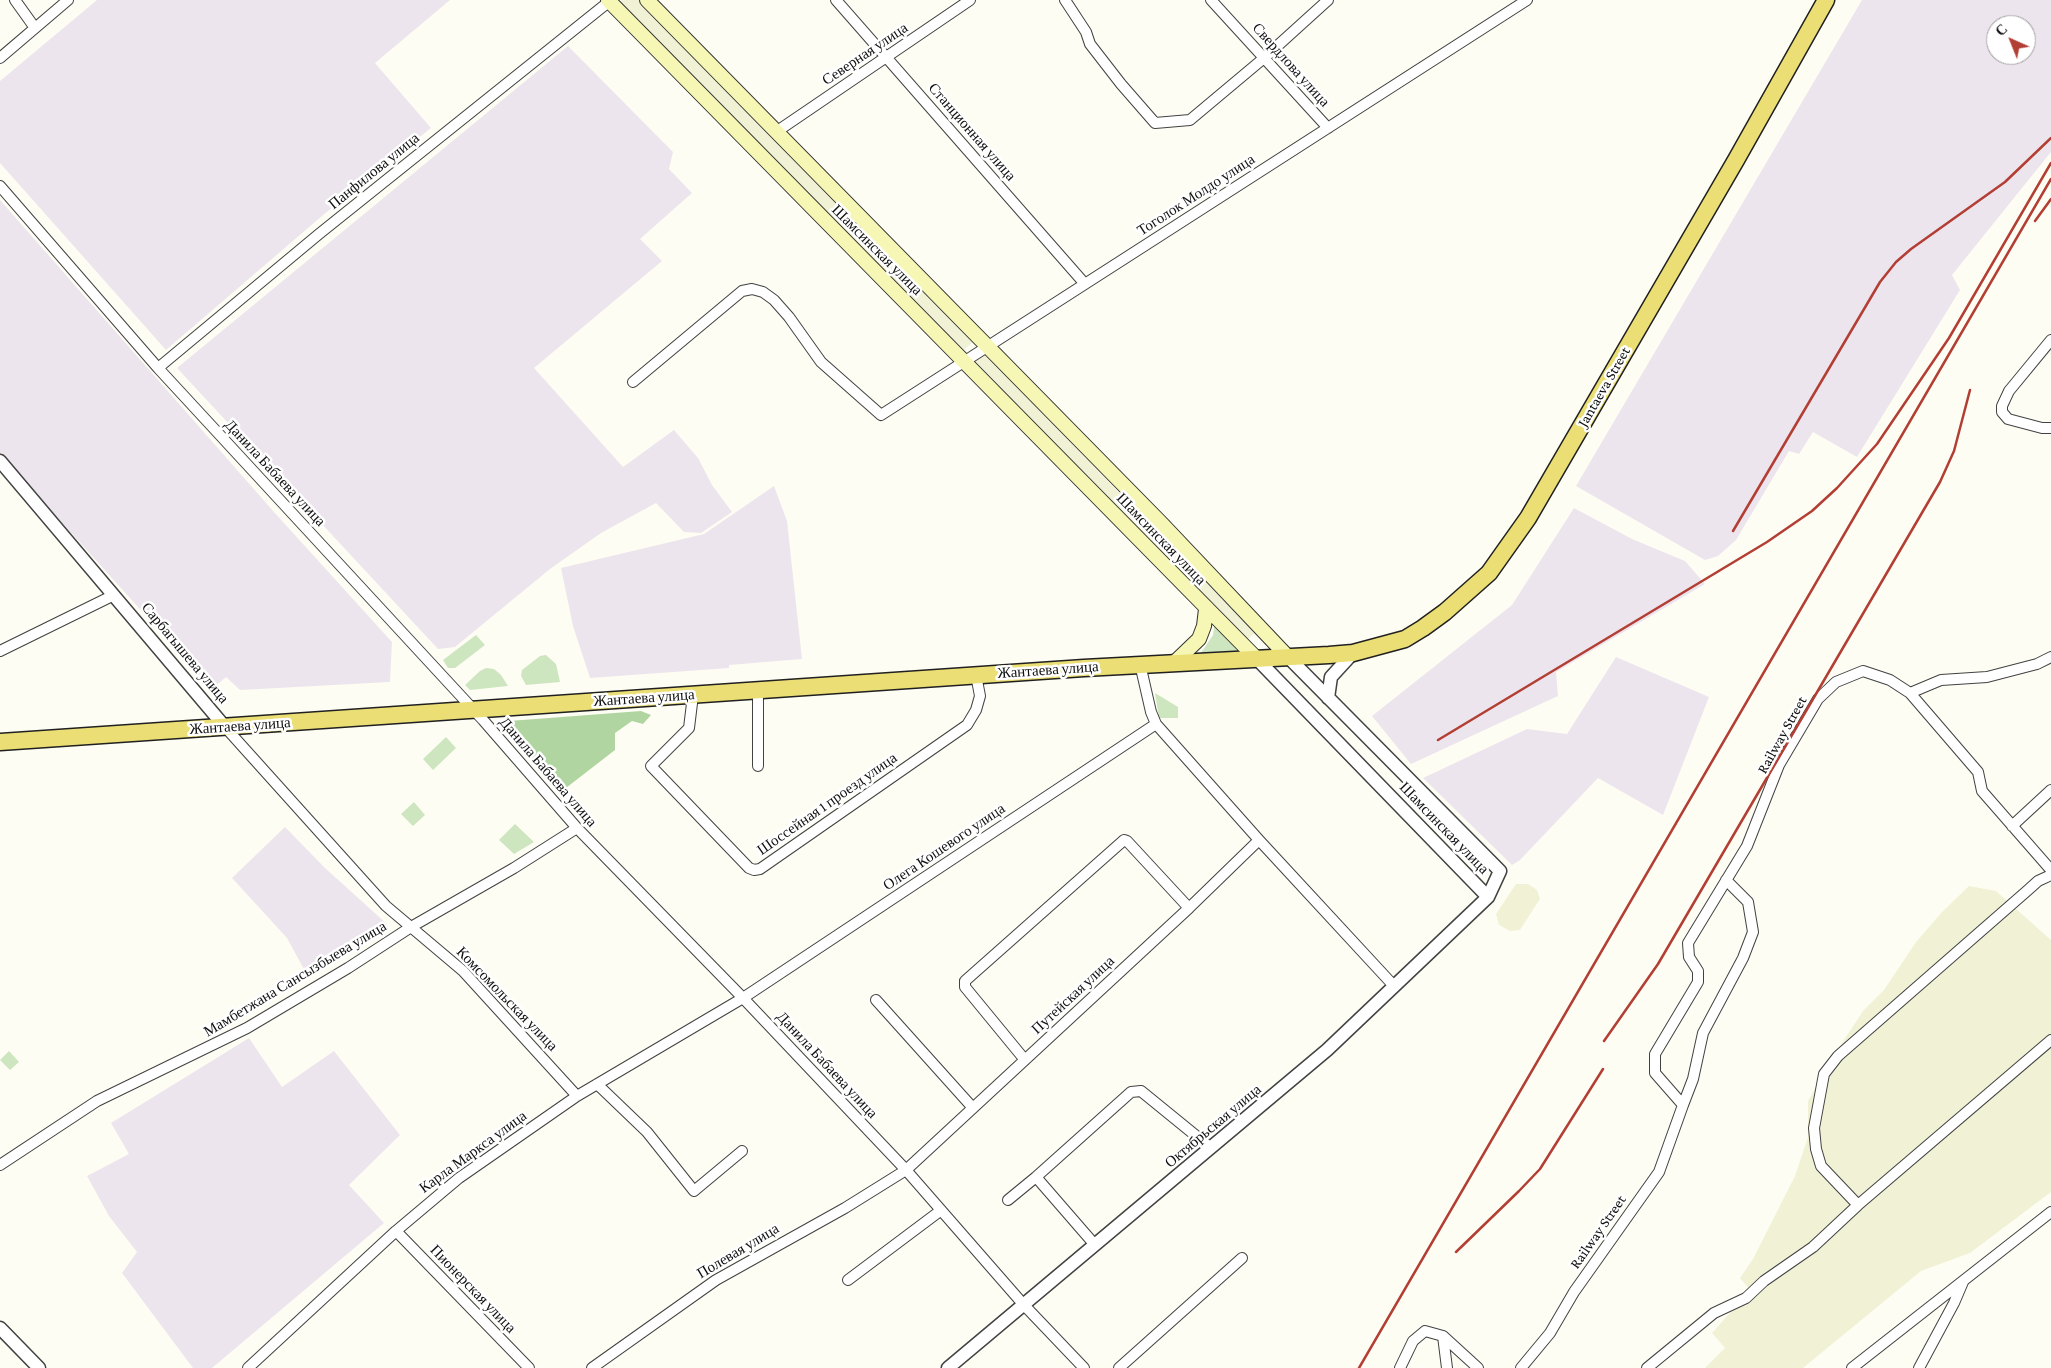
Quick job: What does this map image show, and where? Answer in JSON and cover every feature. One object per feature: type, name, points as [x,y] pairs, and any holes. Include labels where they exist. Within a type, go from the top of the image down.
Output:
[{"type":"main road","name":"Шамсинская улица","points":[[647,0],[1162,524],[1288,657]]},
{"type":"main road","name":"Jantaeva Street","points":[[1288,657],[1353,653],[1405,639],[1423,628],[1489,573],[1528,518],[1736,160],[1826,0]]},
{"type":"main road","name":"Шамсинская улица","points":[[610,1],[1257,659]]},
{"type":"main road","points":[[1175,662],[1199,639],[1204,626],[1206,609]]},
{"type":"main road","name":"Жантаева улица","points":[[0,742],[1140,664],[1288,657]]},
{"type":"street","points":[[15,0],[36,28]]},
{"type":"street","points":[[0,58],[68,0]]},
{"type":"street","name":"Станционная улица","points":[[836,0],[1086,284]]},
{"type":"street","name":"Северная улица","points":[[776,132],[970,0]]},
{"type":"street","points":[[1065,0],[1086,32],[1090,44],[1154,123],[1190,120],[1264,58],[1328,0]]},
{"type":"street","name":"Свердлова улица","points":[[1212,0],[1328,128]]},
{"type":"street","name":"Тоголок Молдо улица","points":[[633,382],[742,291],[752,289],[763,292],[774,300],[789,317],[821,362],[880,415],[1527,0]]},
{"type":"street","name":"Панфилова улица","points":[[158,368],[319,234],[610,1]]},
{"type":"street","name":"Данила Бабаева улица","points":[[0,186],[158,368],[445,678],[577,828],[746,996],[1084,1368]]},
{"type":"street","points":[[2051,340],[2009,391],[2002,406],[2002,412],[2008,419],[2042,428],[2051,428]]},
{"type":"street","name":"Сарбагышева улица","points":[[0,461],[226,727],[386,906],[411,927]]},
{"type":"street","points":[[0,651],[114,595]]},
{"type":"street","points":[[1328,698],[1331,677],[1353,653]]},
{"type":"street","name":"Шамсинская улица","points":[[1257,659],[1488,897],[1500,871],[1288,657]]},
{"type":"street","points":[[1910,693],[1941,680],[1987,677],[2037,664],[2051,657]]},
{"type":"street","points":[[1140,664],[1156,724],[1258,840],[1394,986]]},
{"type":"street","name":"Railway Street","points":[[1683,1105],[1655,1074],[1655,1054],[1698,982],[1698,971],[1689,958],[1688,943],[1747,846],[1779,765],[1818,699],[1836,682],[1863,671],[1890,680],[1910,693],[1978,772],[1982,790],[2051,870]]},
{"type":"street","name":"Шоссейная 1 проезд улица","points":[[693,695],[689,728],[651,766],[749,868],[754,870],[760,869],[967,725],[976,710],[980,696],[976,675]]},
{"type":"street","points":[[758,690],[758,766]]},
{"type":"street","name":"Олега Кошевого улица","points":[[746,996],[1156,724]]},
{"type":"street","points":[[2012,826],[2051,790]]},
{"type":"street","name":"Мамбетжана Сансызбыева улица","points":[[0,1166],[96,1101],[247,1028],[348,968],[411,927],[514,868],[577,828]]},
{"type":"street","points":[[1025,1060],[965,986],[965,981],[1124,840],[1189,908]]},
{"type":"street","name":"Путейская улица","points":[[906,1170],[1189,908],[1258,840]]},
{"type":"street","points":[[1858,1205],[1821,1166],[1816,1149],[1814,1128],[1824,1074],[1838,1056],[2033,886],[2051,875]]},
{"type":"street","name":"Railway Street","points":[[1521,1368],[1550,1333],[1574,1292],[1659,1172],[1693,1079],[1703,1034],[1742,958],[1753,932],[1748,902],[1726,880]]},
{"type":"street","name":"Октябрьская улица","points":[[948,1368],[1327,1050],[1488,897]]},
{"type":"street","name":"Комсомольская улица","points":[[411,927],[463,971],[577,1096]]},
{"type":"street","name":"Карла Маркса улица","points":[[248,1368],[396,1231],[459,1178],[577,1096],[746,996]]},
{"type":"street","points":[[876,1000],[973,1108]]},
{"type":"street","points":[[1647,1368],[1714,1313],[1746,1298],[1764,1281],[1813,1247],[1858,1205],[2051,1040]]},
{"type":"street","points":[[597,1084],[647,1132],[694,1191],[742,1151]]},
{"type":"street","points":[[1008,1200],[1131,1092],[1136,1090],[1141,1091],[1211,1148]]},
{"type":"street","name":"Полевая улица","points":[[592,1368],[716,1280],[845,1208],[906,1170]]},
{"type":"street","points":[[1036,1176],[1095,1245]]},
{"type":"street","points":[[848,1280],[940,1211]]},
{"type":"street","points":[[1852,1368],[2051,1212]]},
{"type":"street","name":"Пионерская улица","points":[[396,1231],[529,1368]]},
{"type":"street","points":[[1119,1368],[1242,1258]]},
{"type":"street","points":[[1918,1368],[1954,1303],[1964,1280]]},
{"type":"street","points":[[0,1328],[39,1368]]},
{"type":"street","points":[[1400,1368],[1413,1342],[1425,1331],[1443,1336],[1478,1368]]},
{"type":"street","points":[[1443,1336],[1447,1368]]},
{"type":"shaded area","points":[[97,0],[450,0],[375,63],[431,128],[322,216],[166,350],[0,163],[0,81]]},
{"type":"shaded area","points":[[1862,0],[2051,0],[2051,152],[1952,275],[1960,290],[1857,457],[1813,432],[1799,454],[1789,451],[1736,540],[1718,556],[1705,560],[1576,486]]},
{"type":"shaded area","points":[[568,46],[673,152],[669,169],[692,193],[640,239],[662,261],[534,368],[623,467],[674,430],[698,458],[712,485],[732,512],[701,533],[684,532],[656,503],[601,533],[550,569],[455,647],[438,649],[177,368]]},
{"type":"shaded area","points":[[0,200],[274,512],[392,642],[390,682],[240,690],[226,677],[212,689],[0,454]]},
{"type":"shaded area","points":[[774,486],[787,521],[802,659],[729,665],[729,668],[590,678],[573,626],[561,568],[704,534]]},
{"type":"shaded area","points":[[1574,508],[1632,539],[1685,561],[1705,584],[1556,672],[1558,696],[1411,764],[1372,716],[1512,605]]},
{"type":"shaded area","points":[[1616,657],[1709,697],[1663,815],[1598,778],[1520,860],[1512,865],[1423,778],[1527,729],[1567,734]]},
{"type":"shaded area","points":[[285,827],[325,868],[387,924],[306,973],[287,938],[232,878]]},
{"type":"shaded area","points":[[249,1038],[282,1087],[334,1051],[400,1135],[349,1185],[384,1223],[212,1368],[193,1368],[122,1273],[137,1252],[109,1216],[87,1176],[129,1154],[111,1123]]},
{"type":"green space","points":[[622,0],[640,0],[974,341],[964,350],[620,2]]},
{"type":"green space","points":[[979,348],[1255,633],[1247,640],[970,356]]},
{"type":"green space","points":[[1215,622],[1242,651],[1201,653],[1213,635]]},
{"type":"green space","points":[[476,635],[485,645],[455,668],[448,668],[443,660]]},
{"type":"green space","points":[[546,655],[556,664],[560,682],[526,685],[521,676],[522,670],[540,656]]},
{"type":"green space","points":[[486,668],[494,669],[501,675],[508,686],[470,690],[465,685]]},
{"type":"green space","points":[[1155,693],[1178,707],[1178,718],[1159,718]]},
{"type":"green space","points":[[641,711],[651,715],[643,724],[632,721],[615,733],[615,750],[562,791],[504,727],[509,721]]},
{"type":"green space","points":[[446,737],[456,748],[433,770],[423,759]]},
{"type":"green space","points":[[414,802],[425,815],[413,826],[401,814]]},
{"type":"green space","points":[[515,824],[534,842],[514,854],[499,840]]},
{"type":"green space","points":[[1516,884],[1528,884],[1537,890],[1540,899],[1520,930],[1510,931],[1499,925],[1496,914]]},
{"type":"green space","points":[[1969,886],[1996,891],[2051,940],[2051,1192],[1970,1253],[1921,1271],[1803,1368],[1705,1368],[1725,1348],[1712,1333],[1750,1290],[1740,1278],[1753,1259],[1795,1176],[1808,1137],[1808,1101],[1834,1055],[1863,1011],[1884,990],[1916,942],[1942,912]]},
{"type":"green space","points":[[9,1051],[19,1062],[10,1070],[0,1060]]},
{"type":"railway","points":[[1733,531],[1880,282],[1896,262],[1911,249],[2005,182],[2051,138]]},
{"type":"railway","points":[[1438,740],[1767,542],[1812,511],[1837,488],[1877,444],[1949,338],[2051,163]]},
{"type":"railway","points":[[1359,1368],[2051,179]]},
{"type":"railway","points":[[2035,221],[2051,199]]},
{"type":"railway","points":[[1604,1041],[1658,964],[1940,482],[1954,451],[1970,390]]},
{"type":"railway","points":[[1456,1252],[1540,1169],[1603,1069]]}]
